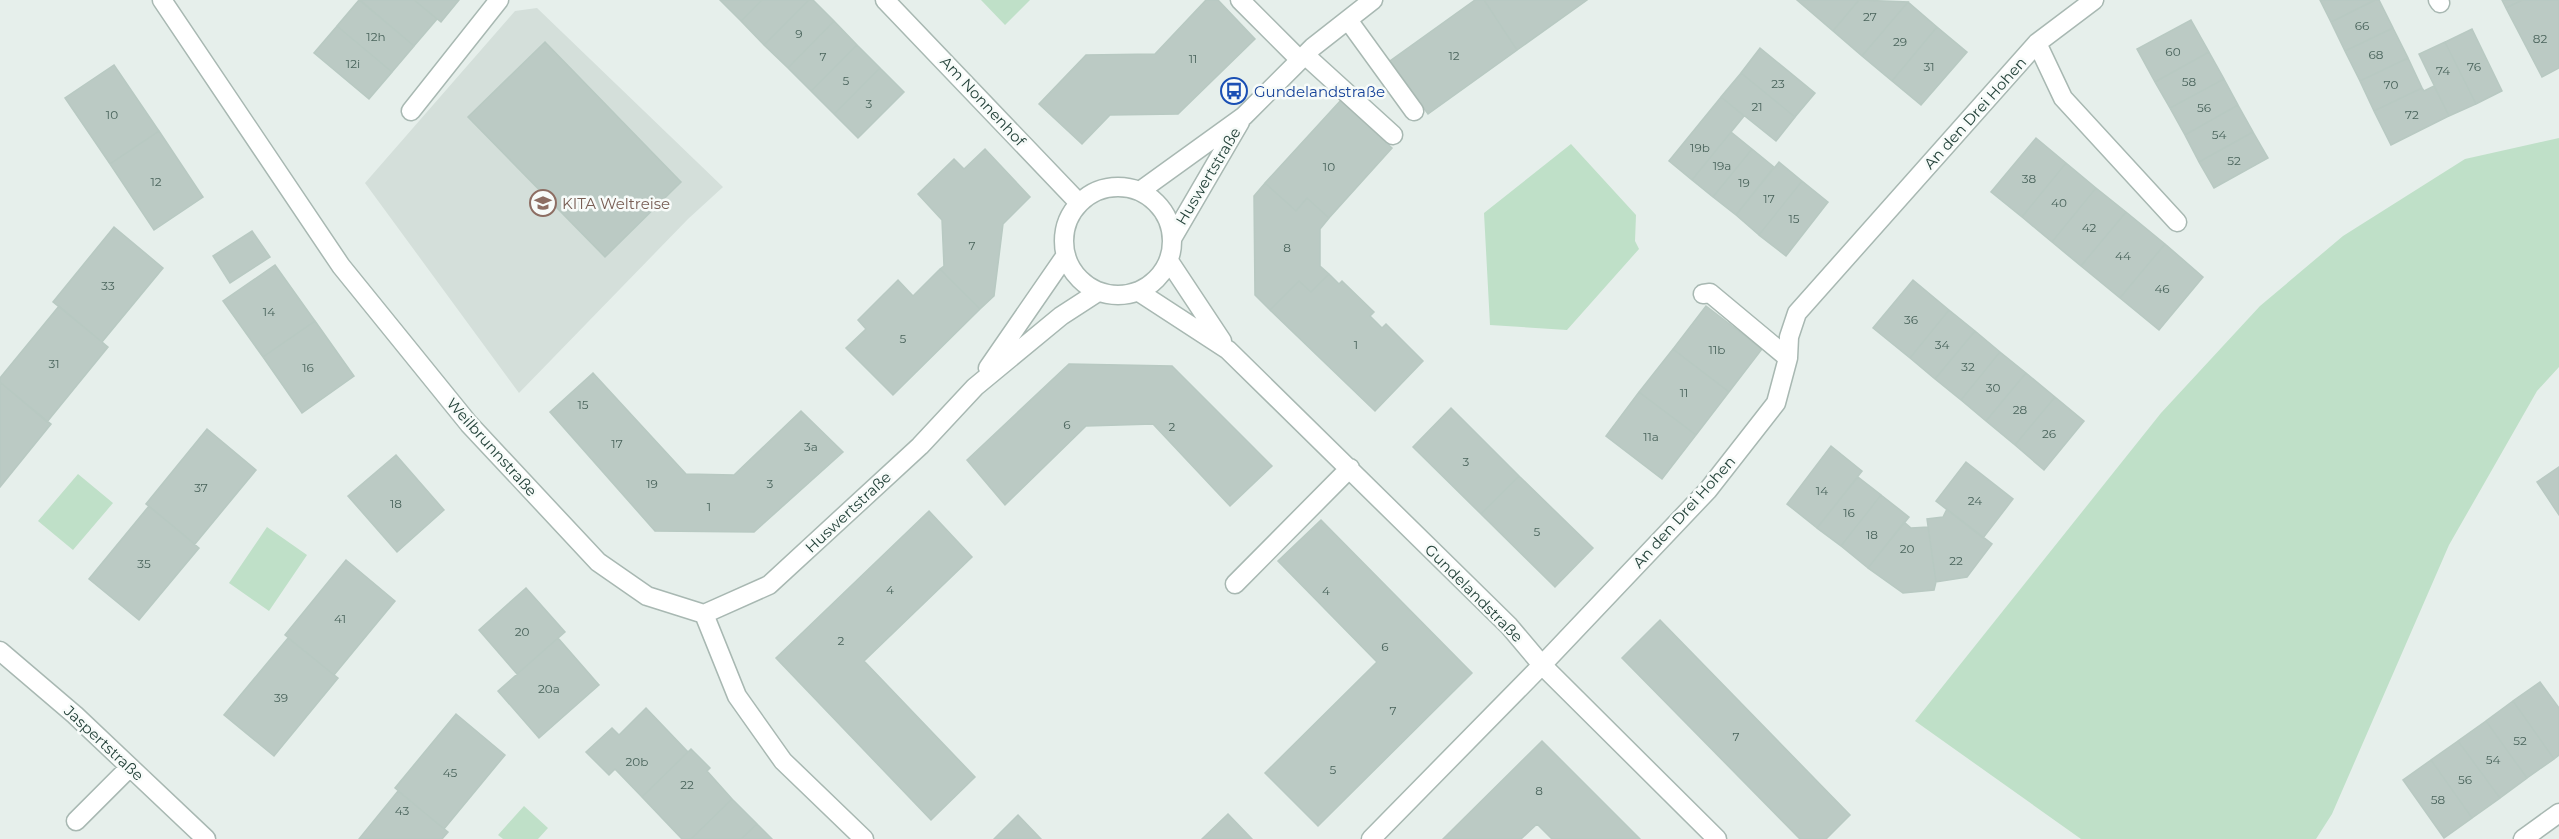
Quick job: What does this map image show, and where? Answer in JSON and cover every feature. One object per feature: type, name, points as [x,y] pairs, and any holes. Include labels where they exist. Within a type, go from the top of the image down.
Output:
[{"type":"street","name":"Weilbrunnstraße","points":[[162,0],[341,266],[469,424],[598,562],[647,596],[704,614]]},
{"type":"street","points":[[411,111],[499,0]]},
{"type":"street","name":"Am Nonnenhof","points":[[885,0],[1079,203]]},
{"type":"street","points":[[1240,0],[1393,135]]},
{"type":"street","name":"Huswertstraße","points":[[1140,191],[1244,116],[1303,57],[1373,0]]},
{"type":"street","name":"An den Drei Hohen","points":[[1371,839],[1542,665],[1708,490],[1776,403],[1788,358],[1789,337],[1797,313],[2037,43],[2094,0]]},
{"type":"street","points":[[1348,20],[1414,111]]},
{"type":"street","points":[[2037,43],[2063,98],[2177,222]]},
{"type":"street","name":"Huswertstraße","points":[[1173,237],[1244,116]]},
{"type":"street","points":[[1124,187],[1140,191],[1161,207],[1169,221],[1173,237],[1169,261],[1151,285],[1139,291],[1124,295],[1098,292],[1078,278],[1066,255],[1065,233],[1071,215],[1079,203],[1092,193],[1107,188],[1124,187]]},
{"type":"street","name":"Huswertstraße","points":[[975,387],[1066,255]]},
{"type":"street","name":"Gundelandstraße","points":[[1169,261],[1228,350]]},
{"type":"street","name":"Gundelandstraße","points":[[1139,291],[1228,350],[1509,626],[1542,665],[1717,839]]},
{"type":"street","name":"Huswertstraße","points":[[704,614],[769,585],[920,446],[975,387],[1061,316],[1098,292]]},
{"type":"street","points":[[1703,294],[1710,293],[1788,358]]},
{"type":"street","points":[[1235,584],[1350,468]]},
{"type":"street","points":[[704,614],[737,696],[783,761],[864,839]]},
{"type":"street","name":"Jaspertstraße","points":[[0,651],[59,700],[206,839]]},
{"type":"street","points":[[76,821],[130,767]]},
{"type":"street","points":[[2523,839],[2559,813]]},
{"type":"shaded area","name":"KITA Weltreise","points":[[537,8],[723,187],[688,219],[519,393],[365,183],[515,11]]},
{"type":"green space","points":[[981,0],[1030,0],[1005,25]]},
{"type":"green space","points":[[2559,138],[2559,367],[2537,391],[2449,545],[2332,814],[2316,839],[2081,839],[1915,721],[2161,413],[2260,306],[2343,236],[2465,159]]},
{"type":"green space","points":[[1571,144],[1636,215],[1635,241],[1639,249],[1567,330],[1490,325],[1484,213]]},
{"type":"green space","points":[[78,474],[113,503],[73,550],[38,521]]},
{"type":"green space","points":[[267,527],[307,555],[269,611],[229,583]]},
{"type":"green space","points":[[524,806],[548,828],[538,839],[503,839],[498,835]]},
{"type":"building","points":[[359,0],[414,46],[392,72],[337,26]]},
{"type":"building","points":[[360,0],[414,0],[437,19],[414,46]]},
{"type":"building","points":[[414,0],[459,0],[441,22]]},
{"type":"building","points":[[720,0],[762,0],[741,21]]},
{"type":"building","points":[[762,0],[809,0],[764,45],[741,21]]},
{"type":"building","points":[[809,0],[813,0],[834,21],[788,68],[764,45]]},
{"type":"building","points":[[1206,0],[1218,0],[1255,39],[1178,114],[1110,115],[1082,144],[1039,104],[1086,55],[1155,54]]},
{"type":"building","points":[[1475,0],[1484,0],[1517,50],[1428,114],[1390,61]]},
{"type":"building","points":[[1484,0],[1587,0],[1517,50]]},
{"type":"building","points":[[1797,0],[1859,0],[1833,31]]},
{"type":"building","points":[[1859,0],[1908,2],[1862,56],[1833,31]]},
{"type":"building","points":[[2320,0],[2375,0],[2331,22]]},
{"type":"building","points":[[2379,0],[2393,28],[2345,51],[2331,22]]},
{"type":"building","points":[[2502,0],[2522,0],[2506,8]]},
{"type":"building","points":[[2522,0],[2559,0],[2559,68],[2542,77],[2506,8]]},
{"type":"building","points":[[1908,2],[1937,27],[1892,81],[1862,56]]},
{"type":"building","points":[[2191,20],[2209,52],[2155,82],[2137,49]]},
{"type":"building","points":[[834,21],[857,45],[811,91],[788,68]]},
{"type":"building","points":[[337,26],[392,72],[369,99],[314,53]]},
{"type":"building","points":[[1937,27],[1967,52],[1921,105],[1892,81]]},
{"type":"building","points":[[2393,28],[2408,58],[2360,81],[2345,51]]},
{"type":"building","points":[[2472,29],[2502,91],[2476,104],[2445,42]]},
{"type":"building","points":[[545,42],[681,182],[605,257],[468,117]]},
{"type":"building","points":[[2445,42],[2476,104],[2449,116],[2419,54]]},
{"type":"building","points":[[857,45],[880,68],[834,114],[811,91]]},
{"type":"building","points":[[1760,48],[1815,93],[1795,117],[1741,73]]},
{"type":"building","points":[[2209,52],[2224,79],[2170,108],[2155,82]]},
{"type":"building","points":[[2408,58],[2422,88],[2374,111],[2360,81]]},
{"type":"building","points":[[114,65],[159,131],[110,164],[65,98]]},
{"type":"building","points":[[880,68],[904,92],[858,138],[834,114]]},
{"type":"building","points":[[1741,73],[1795,117],[1776,141],[1721,97]]},
{"type":"building","points":[[2224,79],[2238,105],[2185,135],[2170,108]]},
{"type":"building","points":[[2434,86],[2449,116],[2391,145],[2374,111],[2422,88],[2424,91]]},
{"type":"building","points":[[1721,97],[1744,116],[1692,180],[1669,161]]},
{"type":"building","points":[[1341,100],[1392,148],[1329,218],[1307,198],[1296,211],[1265,183]]},
{"type":"building","points":[[2238,105],[2253,132],[2199,162],[2185,135]]},
{"type":"building","points":[[159,131],[203,197],[154,230],[110,164]]},
{"type":"building","points":[[1731,132],[1752,149],[1713,197],[1692,180]]},
{"type":"building","points":[[2253,132],[2268,158],[2214,188],[2199,162]]},
{"type":"building","points":[[2036,138],[2066,163],[2022,217],[1991,192]]},
{"type":"building","points":[[985,149],[1030,197],[1003,224],[994,296],[980,309],[940,269],[944,266],[942,220],[918,194],[954,159],[964,169]]},
{"type":"building","points":[[1752,149],[1774,167],[1736,215],[1713,197]]},
{"type":"building","points":[[1779,162],[1802,181],[1759,235],[1736,215]]},
{"type":"building","points":[[2066,163],[2096,188],[2052,242],[2022,217]]},
{"type":"building","points":[[1802,181],[1828,202],[1786,256],[1759,235]]},
{"type":"building","points":[[1265,183],[1296,211],[1307,198],[1329,218],[1320,229],[1320,266],[1329,274],[1311,292],[1299,281],[1270,310],[1255,295],[1254,196]]},
{"type":"building","points":[[2096,188],[2126,212],[2081,266],[2052,242]]},
{"type":"building","points":[[2126,212],[2165,244],[2120,298],[2081,266]]},
{"type":"building","points":[[114,227],[163,268],[102,342],[53,302]]},
{"type":"building","points":[[252,231],[270,257],[230,283],[213,256]]},
{"type":"building","points":[[2165,244],[2203,277],[2159,330],[2120,298]]},
{"type":"building","points":[[275,265],[315,321],[263,357],[223,301]]},
{"type":"building","points":[[940,269],[980,309],[893,395],[846,348],[866,329],[858,320],[898,280],[913,296]]},
{"type":"building","points":[[1329,274],[1339,284],[1342,281],[1374,312],[1370,316],[1382,328],[1386,324],[1423,361],[1375,411],[1270,310],[1299,281],[1311,292]]},
{"type":"building","points":[[1913,280],[1949,310],[1910,358],[1873,328]]},
{"type":"building","points":[[59,306],[108,347],[47,422],[0,382],[0,378]]},
{"type":"building","points":[[1706,306],[1762,349],[1729,392],[1673,349]]},
{"type":"building","points":[[1949,310],[1975,331],[1935,379],[1910,358]]},
{"type":"building","points":[[315,321],[354,376],[302,413],[263,357]]},
{"type":"building","points":[[1975,331],[2000,352],[1961,400],[1935,379]]},
{"type":"building","points":[[1673,349],[1729,392],[1696,435],[1639,392]]},
{"type":"building","points":[[2000,352],[2026,373],[1986,421],[1961,400]]},
{"type":"building","points":[[1069,364],[1172,366],[1272,466],[1230,506],[1153,424],[1086,426],[1005,505],[967,460]]},
{"type":"building","points":[[593,373],[686,474],[734,475],[801,411],[843,452],[754,532],[655,531],[550,412]]},
{"type":"building","points":[[2026,373],[2055,397],[2015,445],[1986,421]]},
{"type":"building","points":[[1,383],[51,424],[0,487],[0,385]]},
{"type":"building","points":[[1639,392],[1696,435],[1662,479],[1606,436]]},
{"type":"building","points":[[2055,397],[2084,421],[2044,470],[2015,445]]},
{"type":"building","points":[[1451,408],[1519,476],[1481,514],[1413,447]]},
{"type":"building","points":[[207,429],[256,470],[195,544],[146,504]]},
{"type":"building","points":[[1831,446],[1862,471],[1817,528],[1787,504]]},
{"type":"building","points":[[396,455],[444,510],[397,552],[348,496]]},
{"type":"building","points":[[1966,462],[2013,499],[1983,538],[1936,501]]},
{"type":"building","points":[[2559,467],[2559,515],[2537,482]]},
{"type":"building","points":[[1519,476],[1593,548],[1555,587],[1481,514]]},
{"type":"building","points":[[1858,477],[1881,495],[1841,546],[1817,528]]},
{"type":"building","points":[[1881,495],[1909,517],[1868,568],[1841,546]]},
{"type":"building","points":[[149,506],[199,548],[139,620],[89,579]]},
{"type":"building","points":[[1947,509],[1992,544],[1967,577],[1936,582],[1927,519],[1943,517]]},
{"type":"building","points":[[929,511],[972,557],[864,661],[975,777],[931,820],[776,658]]},
{"type":"building","points":[[1321,520],[1472,673],[1318,826],[1265,773],[1377,662],[1278,561]]},
{"type":"building","points":[[1904,522],[1911,528],[1928,527],[1936,582],[1934,590],[1903,593],[1868,568]]},
{"type":"building","points":[[346,560],[395,601],[334,675],[285,635]]},
{"type":"building","points":[[526,588],[565,632],[517,674],[479,630]]},
{"type":"building","points":[[1660,620],[1850,815],[1826,839],[1800,839],[1622,658]]},
{"type":"building","points":[[288,638],[338,678],[274,756],[224,715]]},
{"type":"building","points":[[558,638],[599,685],[539,738],[498,691]]},
{"type":"building","points":[[2540,682],[2559,708],[2559,755],[2554,759],[2513,701]]},
{"type":"building","points":[[2513,701],[2554,759],[2527,778],[2486,721]]},
{"type":"building","points":[[646,708],[688,752],[642,797],[615,769],[609,775],[586,752],[612,728],[619,735]]},
{"type":"building","points":[[456,714],[505,755],[444,829],[395,788]]},
{"type":"building","points":[[2486,721],[2527,778],[2500,798],[2458,741]]},
{"type":"building","points":[[1542,741],[1640,839],[1552,839],[1537,824],[1521,839],[1443,839]]},
{"type":"building","points":[[2458,741],[2500,798],[2472,818],[2431,760]]},
{"type":"building","points":[[691,749],[710,768],[707,771],[732,799],[691,839],[682,839],[642,797]]},
{"type":"building","points":[[2431,760],[2472,818],[2444,838],[2403,780]]},
{"type":"building","points":[[398,791],[448,832],[442,839],[359,839]]},
{"type":"building","points":[[732,799],[757,824],[741,839],[691,839]]},
{"type":"building","points":[[1228,814],[1252,839],[1202,839]]},
{"type":"building","points":[[1018,815],[1041,839],[994,839]]},
{"type":"building","points":[[757,824],[772,839],[741,839]]},
{"type":"place","name":"Gundelandstraße","points":[[1234,91]]},
{"type":"place","name":"KITA Weltreise","points":[[543,203]]}]
